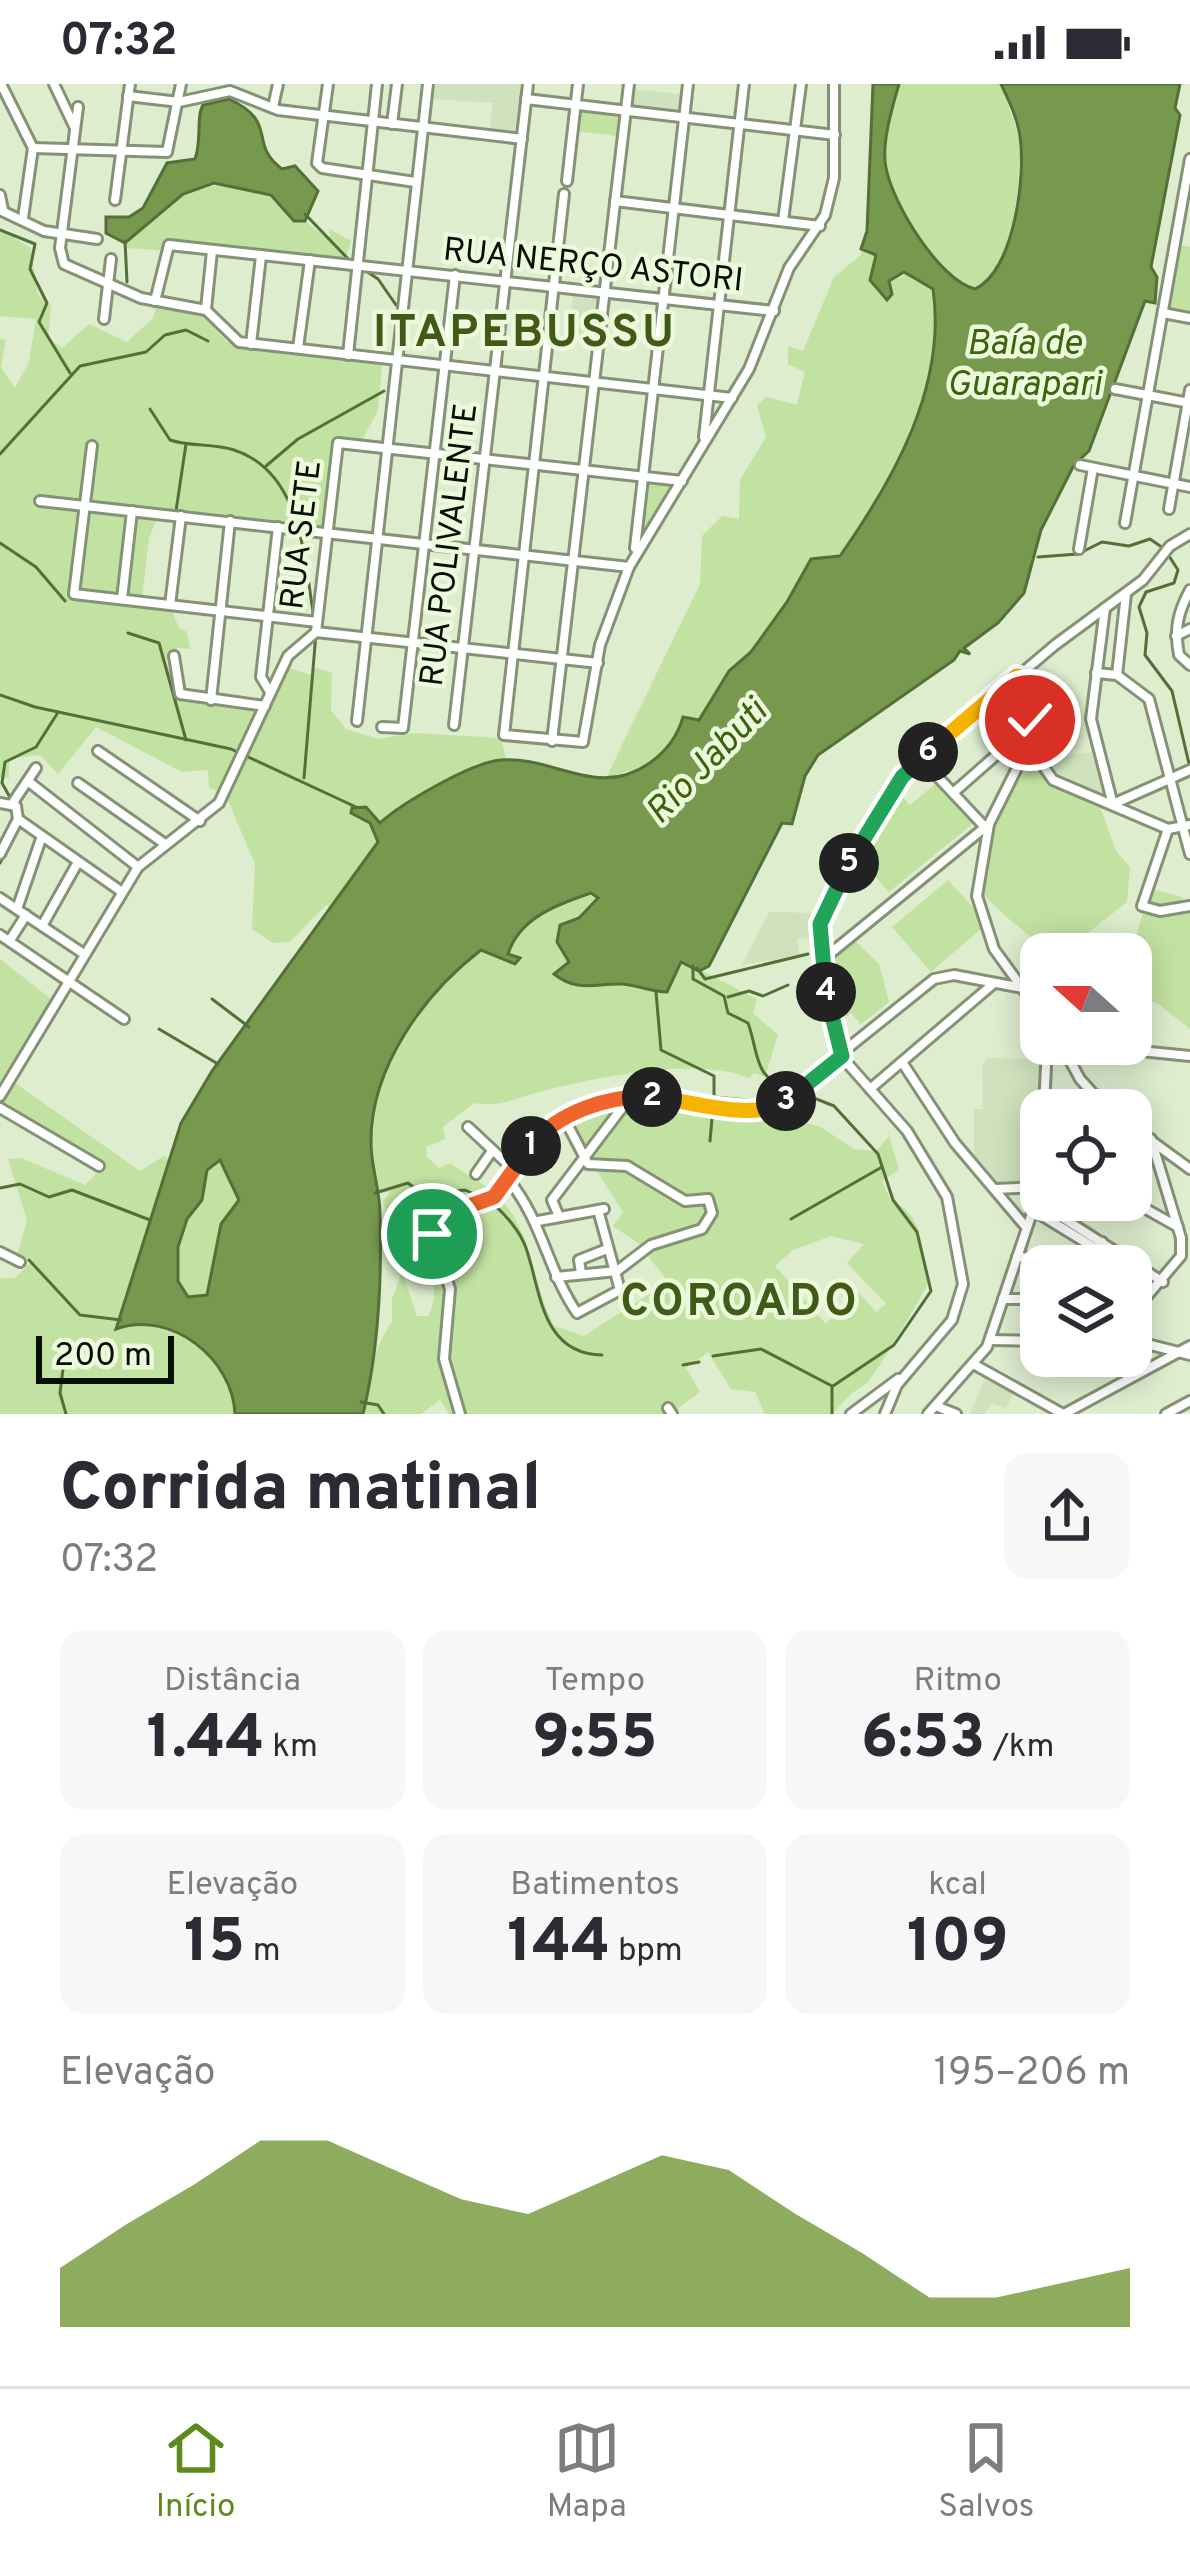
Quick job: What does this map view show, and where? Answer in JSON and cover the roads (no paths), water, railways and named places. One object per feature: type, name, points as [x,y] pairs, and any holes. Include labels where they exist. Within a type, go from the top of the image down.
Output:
[{"type":"street","points":[[54,84],[76,128]]},
{"type":"street","points":[[115,200],[130,84]]},
{"type":"street","points":[[32,148],[73,145],[167,152],[181,84]]},
{"type":"street","points":[[273,107],[278,84]]},
{"type":"street","points":[[328,84],[317,163],[415,182]]},
{"type":"street","points":[[348,355],[377,84]]},
{"type":"street","points":[[392,124],[397,84]]},
{"type":"street","points":[[357,721],[428,84]]},
{"type":"street","name":"RUA POLIVALENTE","points":[[454,725],[528,84]]},
{"type":"street","points":[[567,181],[578,84]]},
{"type":"street","points":[[552,741],[629,84]]},
{"type":"street","points":[[634,556],[688,84]]},
{"type":"street","points":[[704,445],[744,84]]},
{"type":"street","points":[[783,221],[801,84]]},
{"type":"street","points":[[565,194],[504,735],[583,742],[598,663],[634,556],[732,398],[789,268],[820,226],[834,178],[834,84]]},
{"type":"street","points":[[3,86],[32,148],[23,218]]},
{"type":"street","points":[[128,97],[179,102],[230,88],[273,107],[522,140]]},
{"type":"street","points":[[526,99],[835,135]]},
{"type":"street","points":[[78,107],[62,234],[64,264],[108,286],[154,301],[206,310],[234,339],[251,344],[732,398]]},
{"type":"street","points":[[1125,524],[1190,159]]},
{"type":"street","points":[[0,195],[1,210],[62,234],[97,239]]},
{"type":"street","points":[[615,201],[820,226]]},
{"type":"street","points":[[1179,226],[1190,229]]},
{"type":"street","name":"RUA NERÇO ASTORI","points":[[154,301],[169,244],[774,311]]},
{"type":"street","points":[[206,310],[212,251]]},
{"type":"street","points":[[251,344],[261,256]]},
{"type":"street","points":[[104,319],[111,259]]},
{"type":"street","points":[[298,348],[310,260]]},
{"type":"street","points":[[382,727],[403,728],[455,275]]},
{"type":"street","points":[[1163,313],[1190,318]]},
{"type":"street","points":[[1115,389],[1189,403]]},
{"type":"street","points":[[1169,509],[1190,390]]},
{"type":"street","name":"RUA SETE","points":[[317,627],[338,443],[386,448]]},
{"type":"street","points":[[92,446],[74,594],[268,616],[366,638],[598,663]]},
{"type":"street","points":[[386,448],[682,482]]},
{"type":"street","points":[[1080,465],[1190,487]]},
{"type":"street","points":[[1079,549],[1094,468]]},
{"type":"street","points":[[40,501],[629,567]]},
{"type":"street","points":[[122,599],[132,511]]},
{"type":"street","points":[[170,605],[181,516]]},
{"type":"street","points":[[211,700],[230,521]]},
{"type":"street","points":[[270,692],[261,684],[278,526]]},
{"type":"street","points":[[885,1414],[905,1376],[952,1320],[963,1284],[947,1197],[907,1131],[842,1056],[821,961],[820,924],[887,800],[920,758],[1126,593],[1150,573],[1175,541],[1190,534]]},
{"type":"street","points":[[1190,590],[1179,610],[1176,636],[1179,655],[1190,665]]},
{"type":"street","points":[[1117,675],[1126,593]]},
{"type":"street","points":[[1105,608],[1092,728],[1113,805]]},
{"type":"street","points":[[0,1096],[138,867],[201,821],[227,790],[288,656],[317,627]]},
{"type":"street","points":[[1176,636],[1190,628]]},
{"type":"street","points":[[173,656],[180,694],[265,706]]},
{"type":"street","points":[[1096,673],[1117,675],[1149,699],[1190,854]]},
{"type":"street","points":[[1017,676],[1018,766],[986,825],[977,896],[994,950],[1020,984]]},
{"type":"street","points":[[1019,701],[1045,773],[1168,829],[1186,825]]},
{"type":"street","points":[[953,793],[1019,735]]},
{"type":"street","points":[[98,751],[201,821]]},
{"type":"street","points":[[920,758],[986,825]]},
{"type":"street","points":[[36,768],[14,805],[18,819],[122,892]]},
{"type":"street","points":[[1113,805],[1189,772]]},
{"type":"street","points":[[29,782],[138,867]]},
{"type":"street","points":[[79,783],[165,844]]},
{"type":"street","points":[[0,802],[14,805]]},
{"type":"street","points":[[0,854],[18,819]]},
{"type":"street","points":[[821,961],[986,825]]},
{"type":"street","points":[[1168,829],[1142,905],[1160,911],[1190,906]]},
{"type":"street","points":[[42,836],[21,912],[5,937],[124,1019]]},
{"type":"street","points":[[43,926],[79,862]]},
{"type":"street","points":[[0,898],[84,954]]},
{"type":"street","points":[[460,1414],[444,1359],[449,1289],[432,1234],[455,1211],[494,1197],[551,1123],[629,1098],[773,1108],[934,979],[954,975],[1020,987]]},
{"type":"street","points":[[870,1089],[994,983]]},
{"type":"street","points":[[1152,1052],[1190,1056]]},
{"type":"street","points":[[902,1061],[955,1143],[1027,1228]]},
{"type":"street","points":[[559,1214],[552,1200],[629,1098]]},
{"type":"street","points":[[0,1108],[99,1166]]},
{"type":"street","points":[[556,1276],[616,1271],[650,1245],[702,1229],[712,1217],[708,1199],[694,1204],[668,1193],[635,1168],[593,1167],[564,1118]]},
{"type":"street","points":[[468,1127],[511,1174],[538,1221],[556,1276],[577,1313],[620,1290],[601,1210],[538,1221]]},
{"type":"street","points":[[1152,1140],[1190,1169]]},
{"type":"street","points":[[1152,1142],[1183,1233],[1186,1257],[1152,1293]]},
{"type":"street","points":[[476,1174],[492,1151]]},
{"type":"street","points":[[993,1189],[1020,1188]]},
{"type":"street","points":[[1152,1214],[1183,1233]]},
{"type":"street","points":[[932,1410],[975,1365],[990,1340],[1029,1221]]},
{"type":"street","points":[[1060,1221],[1098,1245]]},
{"type":"street","points":[[580,1273],[579,1260],[607,1249]]},
{"type":"street","points":[[0,1252],[20,1262]]},
{"type":"street","points":[[1152,1277],[1163,1282]]},
{"type":"street","points":[[1003,1299],[1020,1299]]},
{"type":"street","points":[[990,1340],[1020,1341]]},
{"type":"street","points":[[1152,1344],[1188,1351]]},
{"type":"street","points":[[975,1365],[1064,1414],[1188,1351]]},
{"type":"street","points":[[851,1414],[905,1376]]},
{"type":"street","points":[[1166,1414],[1190,1401]]},
{"type":"street","points":[[932,1410],[956,1414]]},
{"type":"water","name":"Baía de Guarapari","points":[[873,84],[899,84],[885,148],[886,168],[898,201],[933,256],[961,283],[975,289],[999,263],[1019,198],[1020,136],[1001,84],[1180,84],[1175,108],[1180,115],[1151,267],[1157,277],[1155,303],[1145,301],[1089,451],[1074,465],[1041,530],[1024,593],[998,623],[964,648],[970,654],[960,651],[954,660],[818,755],[805,776],[792,824],[782,823],[709,966],[699,971],[681,962],[667,992],[562,980],[554,974],[569,962],[557,942],[560,925],[579,918],[598,898],[591,893],[530,922],[508,954],[520,958],[515,964],[481,950],[440,988],[391,1060],[373,1115],[380,1290],[363,1414],[235,1414],[223,1375],[195,1343],[158,1326],[116,1329],[181,1123],[212,1071],[378,842],[370,823],[351,813],[352,808],[366,807],[380,823],[438,785],[501,760],[593,777],[637,770],[671,742],[683,717],[699,720],[729,671],[751,652],[787,602],[811,559],[840,556],[912,430],[932,361],[935,325],[933,289],[904,272],[889,281],[892,294],[887,300],[870,280],[876,255],[861,249],[867,231]],"holes":[[[220,1160],[239,1200],[221,1224],[207,1295],[188,1297],[178,1281],[178,1247],[187,1219],[202,1200],[207,1170]]]},
{"type":"water","points":[[229,99],[254,116],[272,160],[282,169],[295,166],[318,191],[305,221],[294,221],[271,195],[214,183],[183,194],[125,243],[106,233],[106,217],[129,217],[143,208],[167,163],[195,159],[203,105]]},
{"type":"waterway","points":[[305,214],[352,263]]},
{"type":"waterway","points":[[0,230],[35,244],[30,269],[47,303],[39,322],[70,373]]},
{"type":"waterway","points":[[125,241],[127,282]]},
{"type":"waterway","points":[[360,267],[378,279],[396,305]]},
{"type":"waterway","points":[[0,454],[80,366],[146,352],[165,335],[186,330],[208,341]]},
{"type":"waterway","points":[[266,466],[298,439],[384,391]]},
{"type":"waterway","points":[[150,409],[170,440],[234,450],[257,461],[274,477],[296,520],[314,618]]},
{"type":"waterway","points":[[176,511],[186,444]]},
{"type":"waterway","points":[[1038,557],[1078,554],[1102,542],[1129,546],[1150,539],[1163,548]]},
{"type":"waterway","points":[[0,543],[36,567],[65,601]]},
{"type":"waterway","points":[[1169,556],[1178,570],[1174,583],[1146,592],[1139,607],[1147,633],[1145,655],[1172,691],[1190,768]]},
{"type":"waterway","points":[[128,633],[159,643],[186,740]]},
{"type":"waterway","points":[[304,778],[316,633]]},
{"type":"waterway","points":[[0,695],[35,707],[231,749],[356,807]]},
{"type":"waterway","points":[[12,801],[2,783],[5,762],[36,747],[57,714]]},
{"type":"waterway","points":[[0,863],[19,827]]},
{"type":"waterway","points":[[697,968],[705,979],[808,954]]},
{"type":"waterway","points":[[693,966],[693,979],[724,996],[728,1013],[748,1023],[763,1072],[790,1089]]},
{"type":"waterway","points":[[728,997],[749,991],[763,996],[788,985]]},
{"type":"waterway","points":[[656,992],[661,1050],[714,1076],[714,1098]]},
{"type":"waterway","points":[[212,999],[249,1027]]},
{"type":"waterway","points":[[159,1029],[218,1064]]},
{"type":"waterway","points":[[799,1092],[834,1106],[878,1154],[893,1200],[917,1232],[931,1291],[894,1345],[833,1386]]},
{"type":"waterway","points":[[710,1141],[713,1107]]},
{"type":"waterway","points":[[791,1219],[882,1167]]},
{"type":"waterway","points":[[375,1193],[408,1183],[422,1194],[465,1190],[483,1198]]},
{"type":"waterway","points":[[0,1188],[20,1184],[49,1197],[72,1190],[150,1220]]},
{"type":"waterway","points":[[492,1203],[523,1242],[555,1332],[582,1352],[602,1355]]},
{"type":"waterway","points":[[29,1260],[80,1315],[121,1320]]},
{"type":"waterway","points":[[713,1356],[761,1349],[832,1386]]},
{"type":"waterway","points":[[64,1361],[60,1393],[66,1414]]},
{"type":"waterway","points":[[683,1365],[699,1362]]},
{"type":"waterway","points":[[832,1388],[832,1414]]},
{"type":"waterway","points":[[361,1402],[378,1405],[384,1414]]},
{"type":"district","name":"ITAPEBUSSU","points":[[525,334]]},
{"type":"district","name":"COROADO","points":[[740,1303]]},
{"type":"water label","name":"Rio Jabuti","points":[[708,763]]}]
